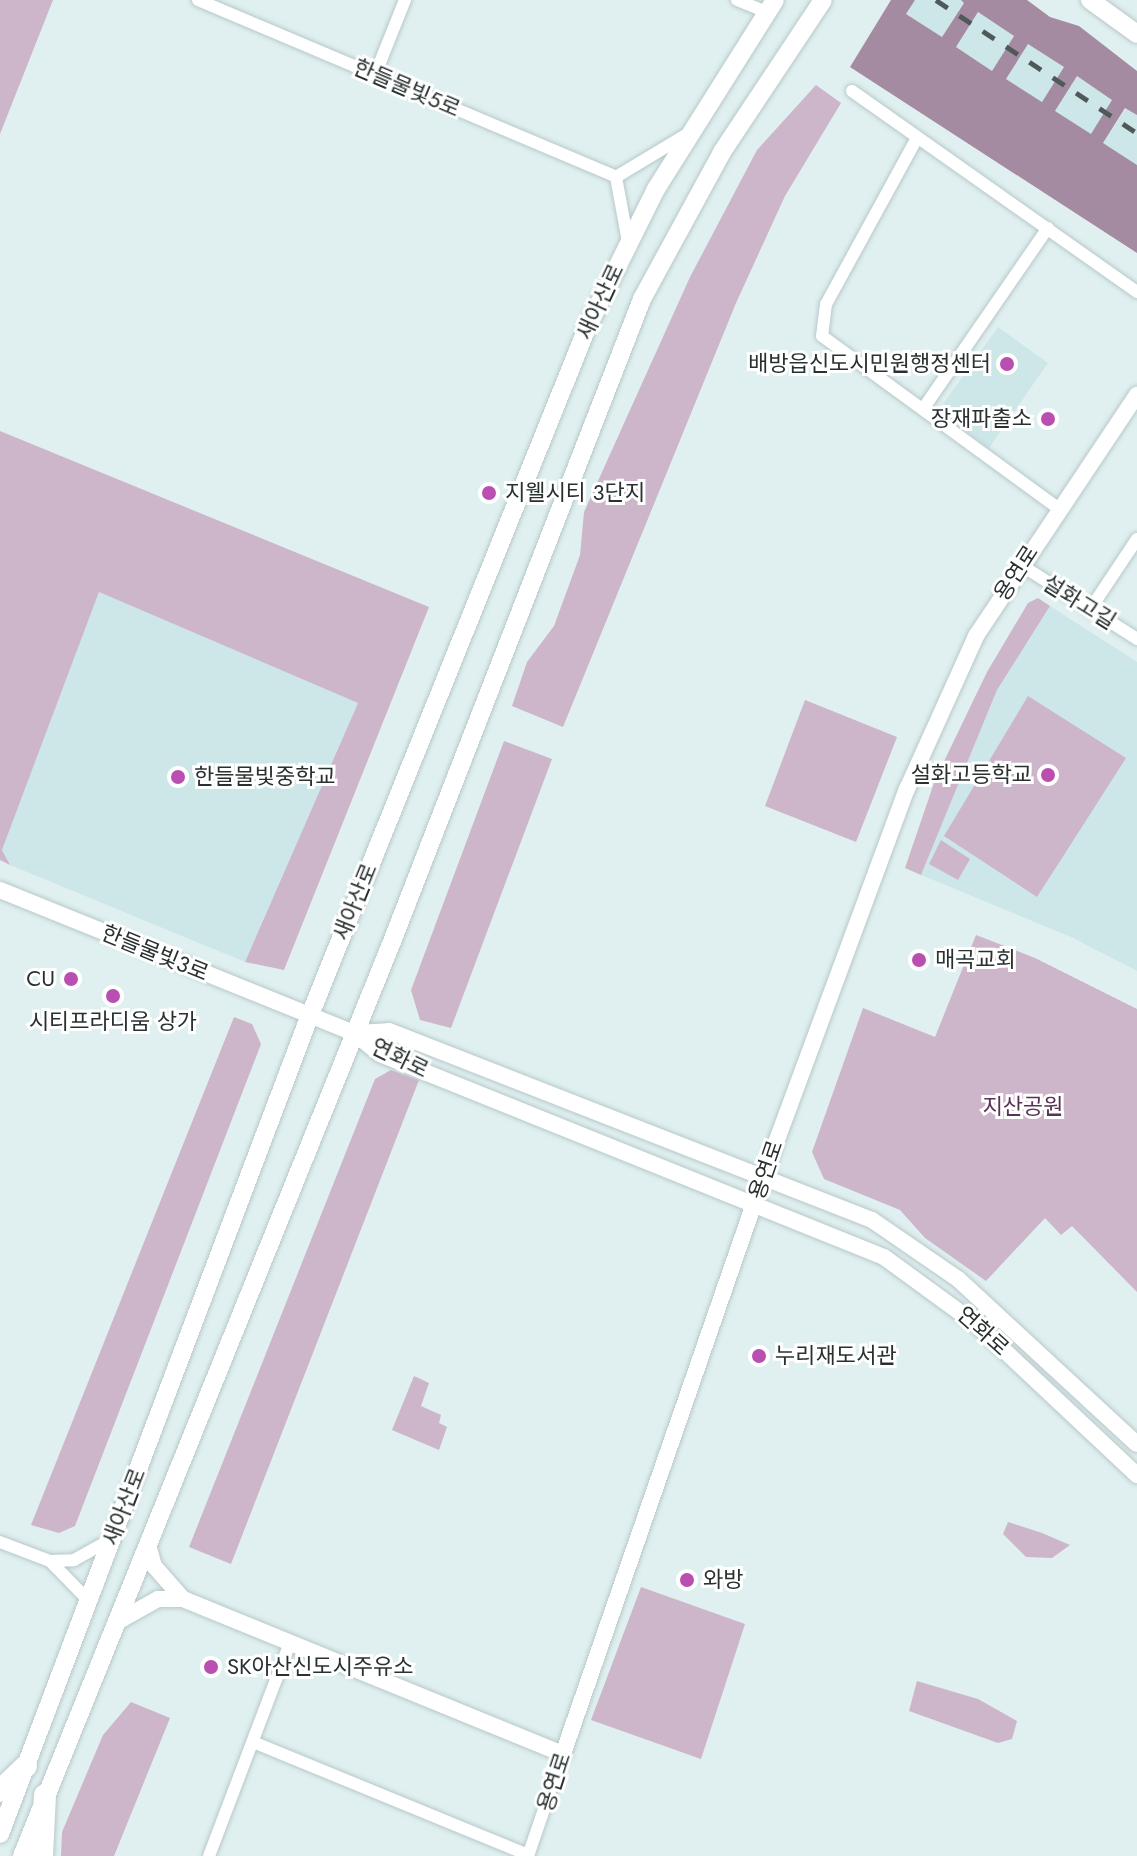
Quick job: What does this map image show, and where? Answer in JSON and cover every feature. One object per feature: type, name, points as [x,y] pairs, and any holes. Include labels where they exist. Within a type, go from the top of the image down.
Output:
[{"type":"highway","points":[[0,1791],[26,1766]]},
{"type":"highway","points":[[42,1856],[45,1795]]},
{"type":"main road","name":"새아산로","points":[[22,1856],[354,1033],[642,299],[714,165],[823,0]]},
{"type":"main road","points":[[1090,0],[1137,34]]},
{"type":"main road","name":"새아산로","points":[[0,1834],[310,1015],[587,328],[628,242],[690,133],[771,6]]},
{"type":"street","name":"한들물빛5로","points":[[198,0],[616,177]]},
{"type":"street","points":[[375,75],[405,0]]},
{"type":"street","points":[[737,0],[771,6]]},
{"type":"street","points":[[852,91],[1137,292]]},
{"type":"street","points":[[628,242],[616,177],[690,133]]},
{"type":"street","points":[[917,138],[820,319],[822,336],[1059,509]]},
{"type":"street","points":[[923,409],[1048,228]]},
{"type":"street","name":"용연로","points":[[253,1742],[528,1856],[764,1175],[907,789],[976,636],[1137,395]]},
{"type":"street","points":[[1091,608],[1137,539]]},
{"type":"street","name":"설화고길","points":[[1021,565],[1137,639]]},
{"type":"street","name":"한들물빛3로","points":[[0,890],[354,1033]]},
{"type":"street","name":"연화로","points":[[354,1033],[389,1031],[764,1175],[872,1220],[958,1279],[1137,1444]]},
{"type":"street","name":"연화로","points":[[354,1033],[380,1054],[884,1257],[942,1295],[1137,1475]]},
{"type":"street","points":[[0,1542],[50,1561],[74,1560],[112,1538]]},
{"type":"street","name":"새아산로","points":[[148,1545],[154,1566],[183,1599],[563,1754]]},
{"type":"street","points":[[50,1561],[88,1600]]},
{"type":"street","points":[[117,1622],[158,1599],[183,1599]]},
{"type":"street","points":[[209,1856],[290,1643]]},
{"type":"shaded area","points":[[891,0],[915,0],[906,14],[942,37],[964,3],[961,0],[1027,0],[1050,17],[1079,26],[1137,71],[1137,115],[1125,108],[1103,143],[1137,165],[1137,253],[850,67]],"holes":[[[978,12],[1014,36],[992,71],[956,47]],[[1028,44],[1064,67],[1042,102],[1006,79]],[[1077,76],[1112,100],[1091,134],[1055,111]]]},
{"type":"shaded area","points":[[915,0],[964,2],[942,37],[906,14]]},
{"type":"shaded area","points":[[978,12],[1014,36],[992,71],[956,47]]},
{"type":"shaded area","points":[[1028,43],[1064,67],[1042,102],[1006,79]]},
{"type":"shaded area","points":[[1077,76],[1113,100],[1091,135],[1055,111]]},
{"type":"shaded area","points":[[1126,108],[1137,115],[1137,165],[1103,143]]},
{"type":"shaded area","points":[[998,327],[1048,363],[989,448],[947,417],[943,404]]},
{"type":"shaded area","name":"한들물빛중학교","points":[[99,592],[358,703],[245,962],[10,865],[2,850]]},
{"type":"shaded area","name":"설화고등학교","points":[[1050,606],[1137,662],[1137,971],[1071,937],[921,875],[997,690]]},
{"type":"green space","points":[[0,0],[53,0],[0,134]]},
{"type":"green space","points":[[816,85],[841,103],[785,196],[736,303],[563,727],[512,706],[527,662],[554,626],[580,555],[584,512],[690,277],[757,150]]},
{"type":"green space","points":[[0,431],[429,607],[284,970],[245,962],[358,703],[99,592],[2,850],[10,865],[0,860]]},
{"type":"green space","points":[[1038,598],[1050,606],[997,690],[921,875],[905,868],[935,780],[987,672],[1028,603]]},
{"type":"green space","points":[[1028,696],[1126,758],[1037,897],[944,836]]},
{"type":"green space","points":[[805,700],[897,737],[856,842],[765,806]]},
{"type":"green space","points":[[504,741],[552,759],[451,1028],[420,1020],[411,990]]},
{"type":"green space","points":[[941,840],[970,859],[958,880],[929,864]]},
{"type":"green space","name":"지산공원","points":[[976,935],[1035,958],[1137,1009],[1137,1292],[1072,1226],[1061,1235],[1045,1218],[986,1281],[925,1238],[900,1210],[824,1179],[812,1152],[863,1008],[935,1037]]},
{"type":"green space","points":[[234,1017],[252,1024],[261,1044],[75,1526],[59,1533],[31,1525]]},
{"type":"green space","points":[[391,1070],[419,1080],[231,1564],[189,1547],[375,1079]]},
{"type":"green space","points":[[414,1376],[429,1383],[421,1406],[441,1415],[439,1423],[447,1427],[439,1450],[392,1430]]},
{"type":"green space","points":[[1008,1522],[1070,1545],[1052,1558],[1026,1557],[1003,1534]]},
{"type":"green space","points":[[641,1587],[745,1624],[701,1759],[591,1720]]},
{"type":"green space","points":[[917,1681],[978,1699],[1017,1721],[1012,1739],[998,1743],[909,1711]]},
{"type":"green space","points":[[131,1702],[170,1718],[114,1856],[61,1856],[62,1832],[103,1735]]},
{"type":"railway","points":[[936,0],[1137,133]]},
{"type":"place","name":"배방읍신도시민원행정센터","points":[[1007,364]]},
{"type":"place","name":"장재파출소","points":[[1048,419]]},
{"type":"place","name":"지웰시티 3단지","points":[[489,493]]},
{"type":"place","name":"설화고등학교","points":[[1048,775]]},
{"type":"place","name":"한들물빛중학교","points":[[178,777]]},
{"type":"place","name":"매곡교회","points":[[919,960]]},
{"type":"place","name":"CU","points":[[71,979]]},
{"type":"place","name":"시티프라디움 상가","points":[[113,996]]},
{"type":"place","name":"누리재도서관","points":[[759,1356]]},
{"type":"place","name":"와방","points":[[687,1580]]},
{"type":"place","name":"SK아산신도시주유소","points":[[211,1667]]}]
